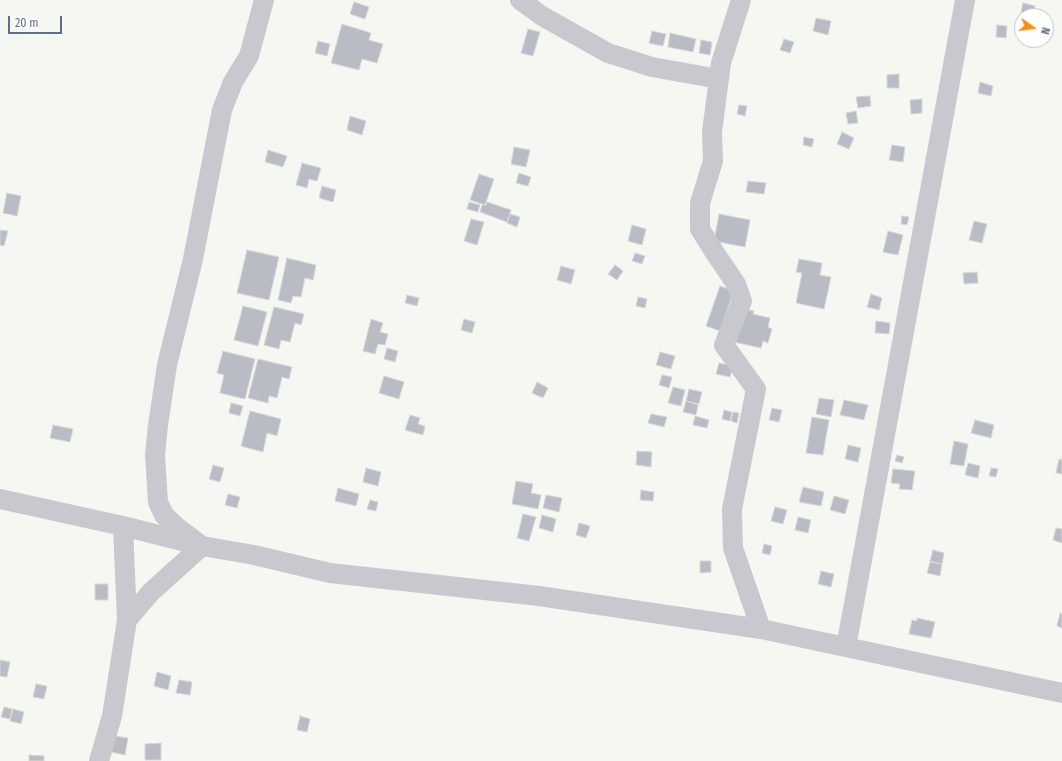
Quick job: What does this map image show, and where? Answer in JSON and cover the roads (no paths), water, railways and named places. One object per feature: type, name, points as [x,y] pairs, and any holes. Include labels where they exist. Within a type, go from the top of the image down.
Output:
[{"type":"street","points":[[202,546],[178,528],[164,515],[158,502],[155,455],[158,425],[167,365],[193,259],[222,110],[233,82],[249,56],[264,0]]},
{"type":"street","points":[[520,0],[542,16],[608,54],[652,67],[719,79]]},
{"type":"street","points":[[741,0],[721,63],[712,132],[713,161],[700,203],[700,229],[714,253],[736,284],[742,301],[724,344],[756,389],[732,509],[733,548],[761,629]]},
{"type":"street","points":[[846,647],[965,0]]},
{"type":"street","points":[[0,499],[123,526],[202,546],[254,555],[330,574],[539,596],[761,629],[1062,693]]},
{"type":"street","points":[[99,761],[112,716],[126,620],[123,526]]},
{"type":"street","points":[[126,620],[151,592],[202,546]]}]
